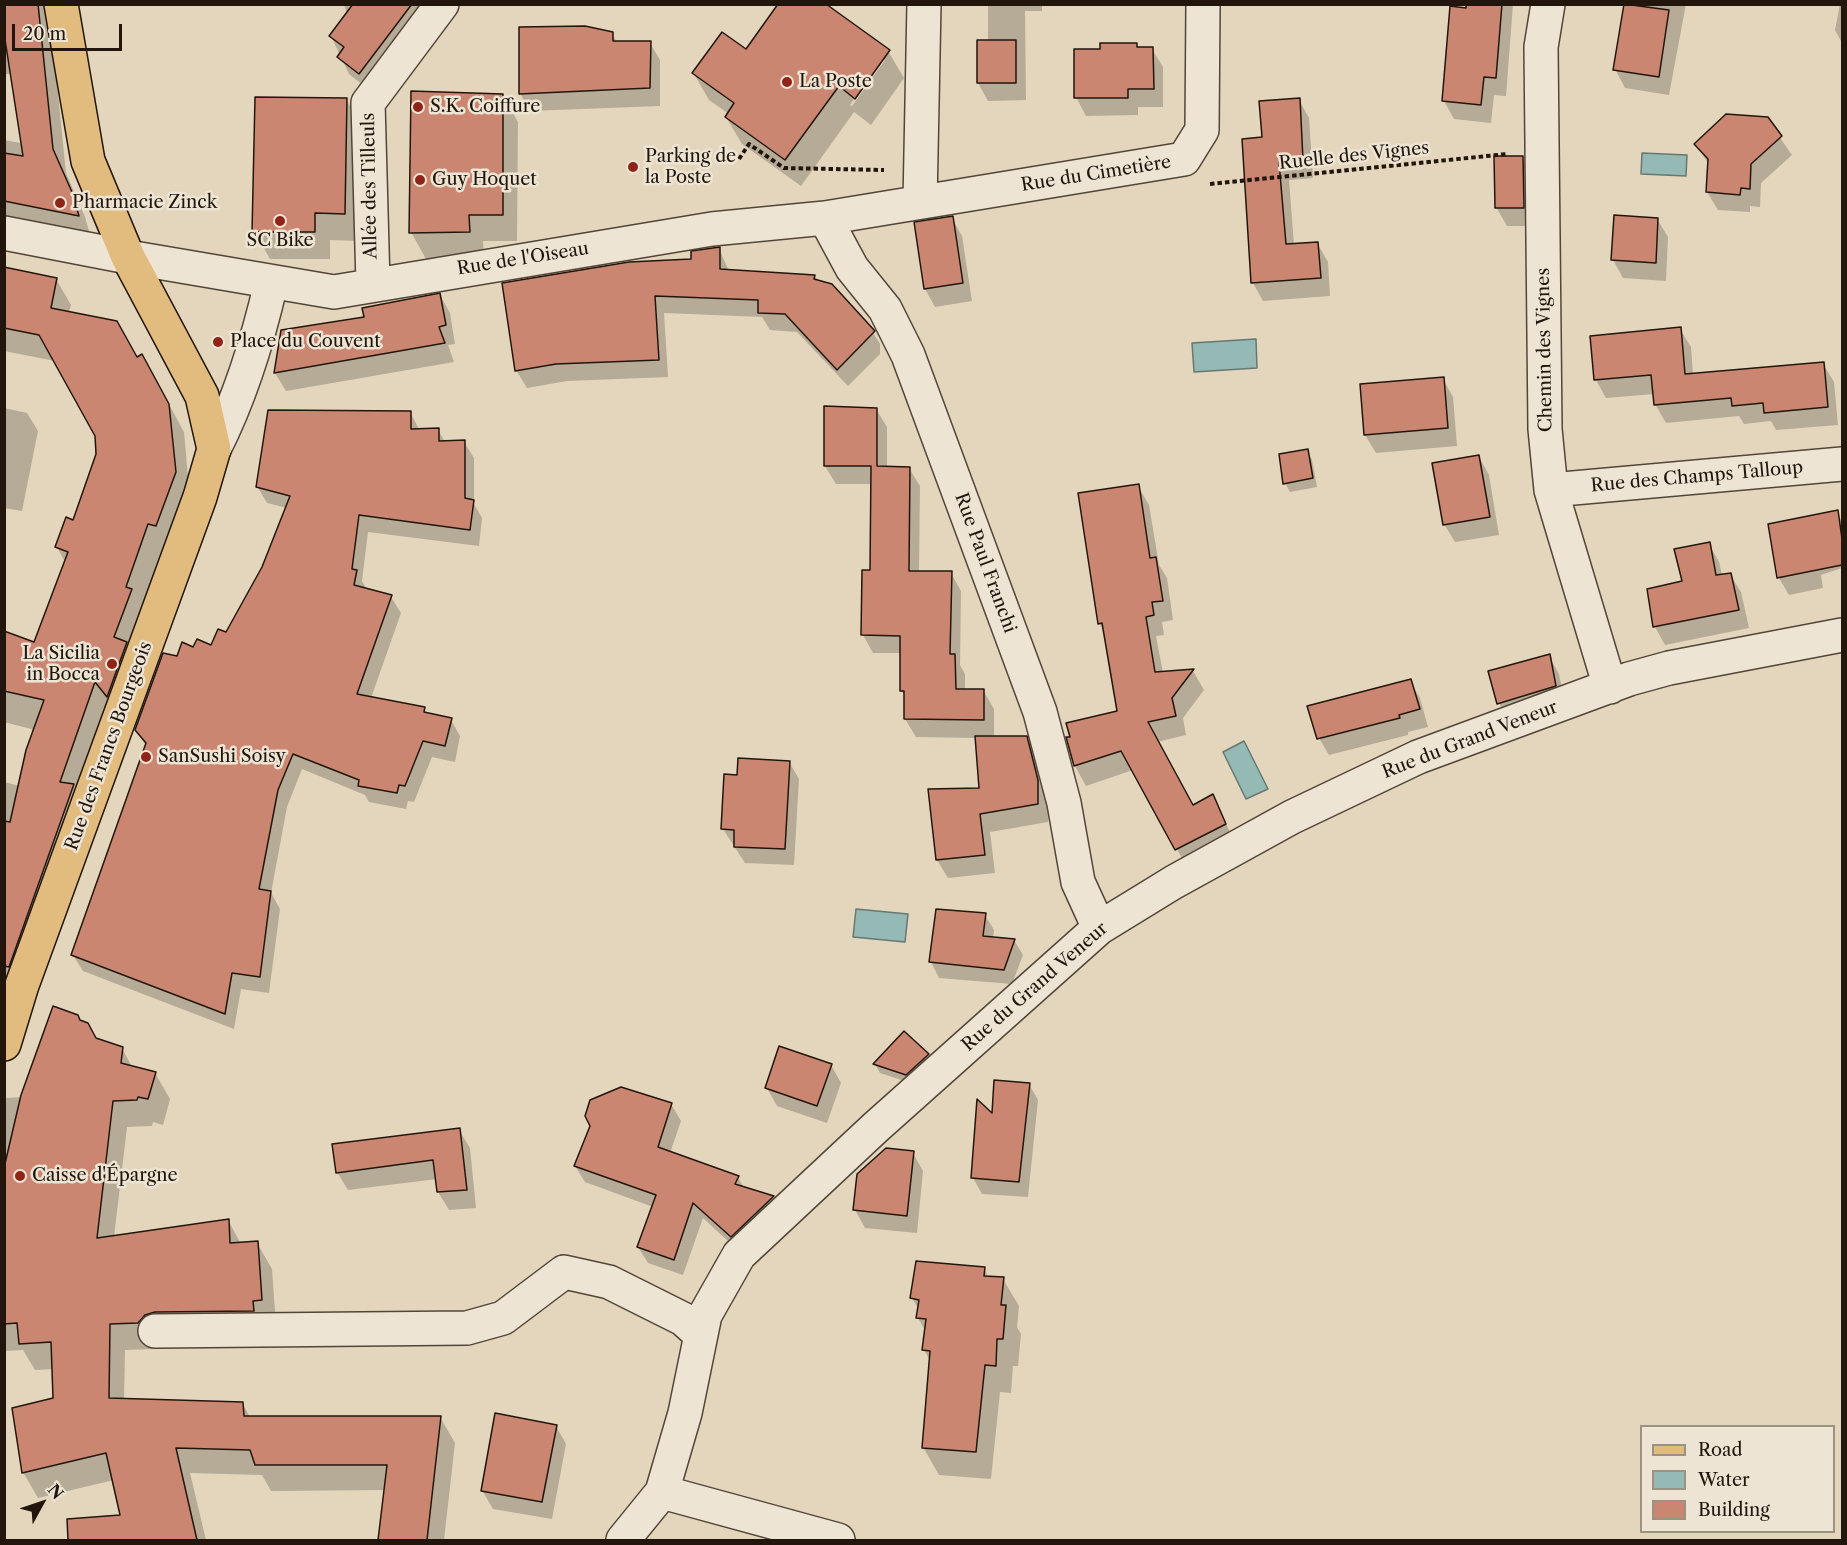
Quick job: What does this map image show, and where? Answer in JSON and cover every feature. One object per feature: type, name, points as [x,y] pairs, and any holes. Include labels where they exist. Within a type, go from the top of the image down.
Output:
[{"type":"main road","name":"Rue des Francs Bourgeois","points":[[4,1044],[22,985],[200,497],[214,449],[202,396],[128,257],[88,161],[61,4]]},
{"type":"street","name":"Allée des Tilleuls","points":[[373,285],[368,103],[442,4]]},
{"type":"street","points":[[920,188],[924,4]]},
{"type":"street","name":"Rue du Cimetière","points":[[920,188],[1184,159],[1202,130],[1203,4]]},
{"type":"street","name":"Chemin des Vignes","points":[[1548,4],[1541,47],[1545,429],[1551,490],[1610,687]]},
{"type":"street","name":"Rue de l'Oiseau","points":[[4,233],[272,283],[334,292],[712,229],[825,218],[920,188]]},
{"type":"street","name":"Rue Paul Franchi","points":[[825,218],[852,268],[885,309],[908,355],[1040,712],[1064,803],[1078,882],[1100,928]]},
{"type":"street","name":"Rue des Francs Bourgeois","points":[[214,449],[230,418],[248,368],[272,283]]},
{"type":"street","name":"Rue des Champs Talloup","points":[[1551,490],[1842,464]]},
{"type":"street","name":"Rue du Grand Veneur","points":[[623,1540],[662,1492],[685,1413],[705,1315],[739,1255],[876,1127],[1100,928],[1174,882],[1292,817],[1407,762],[1610,687],[1669,668],[1842,635]]},
{"type":"street","points":[[155,1331],[467,1328],[503,1318],[564,1272],[609,1282],[683,1319],[701,1335]]},
{"type":"street","points":[[662,1492],[838,1540]]},
{"type":"path","points":[[739,159],[749,144],[784,168],[861,168],[920,188]]},
{"type":"path","name":"Ruelle des Vignes","points":[[1184,159],[1197,186],[1543,151]]},
{"type":"water","points":[[1642,153],[1687,155],[1686,176],[1641,174]]},
{"type":"water","points":[[1256,339],[1257,368],[1194,372],[1192,343]]},
{"type":"water","points":[[1244,741],[1268,789],[1246,799],[1223,752]]},
{"type":"water","points":[[856,909],[908,914],[905,942],[853,937]]},
{"type":"building","points":[[4,4],[38,4],[53,149],[72,192],[79,216],[4,201],[4,153],[23,156],[4,33]]},
{"type":"building","points":[[353,4],[412,4],[359,74],[337,57],[344,47],[329,36]]},
{"type":"building","points":[[778,4],[826,4],[890,50],[855,99],[839,86],[785,160],[725,117],[734,103],[692,73],[722,32],[746,49]]},
{"type":"building","points":[[1466,4],[1502,4],[1496,78],[1484,77],[1481,105],[1442,101],[1450,6],[1466,8]]},
{"type":"building","points":[[1624,4],[1669,10],[1659,77],[1613,70]]},
{"type":"building","points":[[585,26],[613,32],[613,41],[651,41],[650,88],[519,94],[519,27]]},
{"type":"building","points":[[977,40],[1016,40],[1016,83],[977,83]]},
{"type":"building","points":[[1100,43],[1137,43],[1137,47],[1153,47],[1154,89],[1128,89],[1128,98],[1074,98],[1074,49],[1100,49]]},
{"type":"building","points":[[411,91],[503,94],[503,215],[469,215],[470,232],[409,233]]},
{"type":"building","points":[[255,97],[347,98],[345,214],[315,213],[315,232],[252,232]]},
{"type":"building","points":[[1300,98],[1303,160],[1279,162],[1286,244],[1318,242],[1321,278],[1251,283],[1242,139],[1262,137],[1259,101]]},
{"type":"building","points":[[1726,114],[1768,117],[1782,136],[1751,164],[1750,189],[1741,188],[1740,195],[1706,192],[1708,159],[1694,144]]},
{"type":"building","points":[[1494,156],[1523,156],[1524,208],[1495,208]]},
{"type":"building","points":[[1614,215],[1658,218],[1656,263],[1611,260]]},
{"type":"building","points":[[953,216],[963,283],[924,289],[914,222]]},
{"type":"building","points":[[720,247],[720,269],[815,275],[814,279],[832,284],[875,331],[837,370],[785,314],[758,313],[758,300],[655,296],[659,360],[556,364],[515,371],[502,283],[629,262],[691,259],[691,251]]},
{"type":"building","points":[[4,267],[57,278],[51,308],[117,321],[137,357],[142,354],[169,404],[176,472],[156,526],[148,524],[126,587],[132,589],[114,637],[127,642],[107,697],[95,682],[60,782],[74,784],[9,967],[4,966],[4,821],[10,822],[26,750],[44,700],[4,691],[4,631],[34,642],[68,552],[55,547],[66,517],[73,520],[96,454],[95,436],[39,335],[4,328]]},
{"type":"building","points":[[440,293],[446,325],[439,327],[445,343],[274,373],[281,330],[364,317],[362,308]]},
{"type":"building","points":[[1681,327],[1685,374],[1824,362],[1828,407],[1764,413],[1763,403],[1732,406],[1731,398],[1654,405],[1651,375],[1594,380],[1590,336]]},
{"type":"building","points":[[1444,377],[1448,428],[1364,435],[1360,384]]},
{"type":"building","points":[[824,406],[877,408],[877,466],[910,467],[909,571],[952,571],[950,654],[955,654],[956,689],[984,689],[984,720],[904,719],[904,691],[900,691],[900,636],[861,635],[862,570],[870,570],[871,466],[824,466]]},
{"type":"building","points":[[268,410],[411,411],[411,429],[439,428],[439,441],[465,440],[465,498],[474,500],[470,530],[359,515],[352,569],[357,570],[354,585],[392,595],[357,694],[425,707],[424,712],[452,718],[445,746],[423,741],[405,786],[399,785],[397,793],[358,786],[359,780],[293,754],[278,790],[259,889],[271,891],[260,977],[232,973],[225,1014],[71,955],[146,743],[135,730],[163,653],[177,656],[182,642],[193,647],[197,639],[211,645],[218,629],[226,632],[262,567],[290,496],[256,487]]},
{"type":"building","points":[[1308,449],[1313,478],[1283,484],[1279,454]]},
{"type":"building","points":[[1479,455],[1490,517],[1443,525],[1432,463]]},
{"type":"building","points":[[1139,484],[1150,558],[1156,557],[1163,601],[1152,602],[1154,615],[1146,617],[1155,672],[1194,669],[1172,698],[1176,716],[1148,722],[1193,805],[1213,794],[1226,824],[1175,850],[1121,751],[1074,766],[1066,737],[1070,737],[1066,723],[1117,711],[1102,623],[1098,624],[1078,493]]},
{"type":"building","points":[[1838,510],[1842,539],[1842,565],[1777,578],[1768,524]]},
{"type":"building","points":[[1710,542],[1716,575],[1731,573],[1739,610],[1653,627],[1647,589],[1682,581],[1674,549]]},
{"type":"building","points":[[1550,654],[1556,686],[1497,704],[1488,671]]},
{"type":"building","points":[[1411,679],[1420,709],[1399,715],[1400,718],[1317,739],[1307,706]]},
{"type":"building","points":[[975,736],[1027,736],[1038,780],[1038,804],[980,814],[985,855],[936,860],[928,789],[979,788]]},
{"type":"building","points":[[738,758],[790,761],[785,849],[734,847],[734,830],[721,829],[724,774],[737,775]]},
{"type":"building","points":[[936,909],[986,913],[983,936],[1015,939],[1004,970],[929,962]]},
{"type":"building","points":[[53,1006],[78,1015],[80,1020],[88,1023],[96,1038],[123,1047],[121,1063],[156,1072],[148,1099],[138,1097],[137,1100],[113,1101],[97,1238],[229,1219],[230,1243],[258,1241],[262,1300],[253,1301],[254,1311],[155,1312],[145,1315],[138,1323],[110,1324],[109,1398],[243,1402],[244,1416],[441,1416],[427,1540],[378,1540],[387,1465],[255,1465],[250,1450],[176,1448],[197,1540],[68,1540],[67,1519],[120,1515],[106,1453],[22,1473],[12,1408],[53,1398],[51,1342],[19,1344],[17,1323],[4,1324],[4,1168],[21,1095]]},
{"type":"building","points":[[904,1031],[929,1054],[906,1075],[873,1064]]},
{"type":"building","points":[[779,1046],[832,1064],[817,1106],[765,1088]]},
{"type":"building","points":[[994,1080],[1030,1083],[1019,1182],[971,1178],[977,1099],[992,1113]]},
{"type":"building","points":[[621,1087],[672,1103],[658,1147],[739,1176],[735,1184],[774,1196],[731,1237],[693,1203],[674,1260],[637,1247],[656,1195],[574,1166],[590,1126],[585,1116],[590,1100]]},
{"type":"building","points":[[460,1128],[467,1190],[437,1192],[433,1160],[336,1173],[332,1144]]},
{"type":"building","points":[[886,1148],[914,1151],[907,1216],[853,1210],[857,1174]]},
{"type":"building","points":[[916,1261],[985,1267],[984,1276],[1004,1277],[1001,1305],[1006,1305],[1003,1339],[997,1339],[996,1366],[985,1365],[976,1452],[922,1448],[930,1351],[922,1350],[926,1319],[916,1318],[919,1300],[910,1298]]},
{"type":"building","points":[[495,1413],[557,1425],[542,1502],[481,1491]]},
{"type":"place","name":"La Poste","points":[[787,82]]},
{"type":"place","name":"S.K. Coiffure","points":[[418,107]]},
{"type":"place","name":"Parking de la Poste","points":[[633,167]]},
{"type":"place","name":"Guy Hoquet","points":[[420,180]]},
{"type":"place","name":"Pharmacie Zinck","points":[[60,203]]},
{"type":"place","name":"SC Bike","points":[[280,221]]},
{"type":"place","name":"Place du Couvent","points":[[218,342]]},
{"type":"place","name":"La Sicilia in Bocca","points":[[112,664]]},
{"type":"place","name":"SanSushi Soisy","points":[[146,757]]},
{"type":"place","name":"Caisse d'Épargne","points":[[20,1176]]}]
